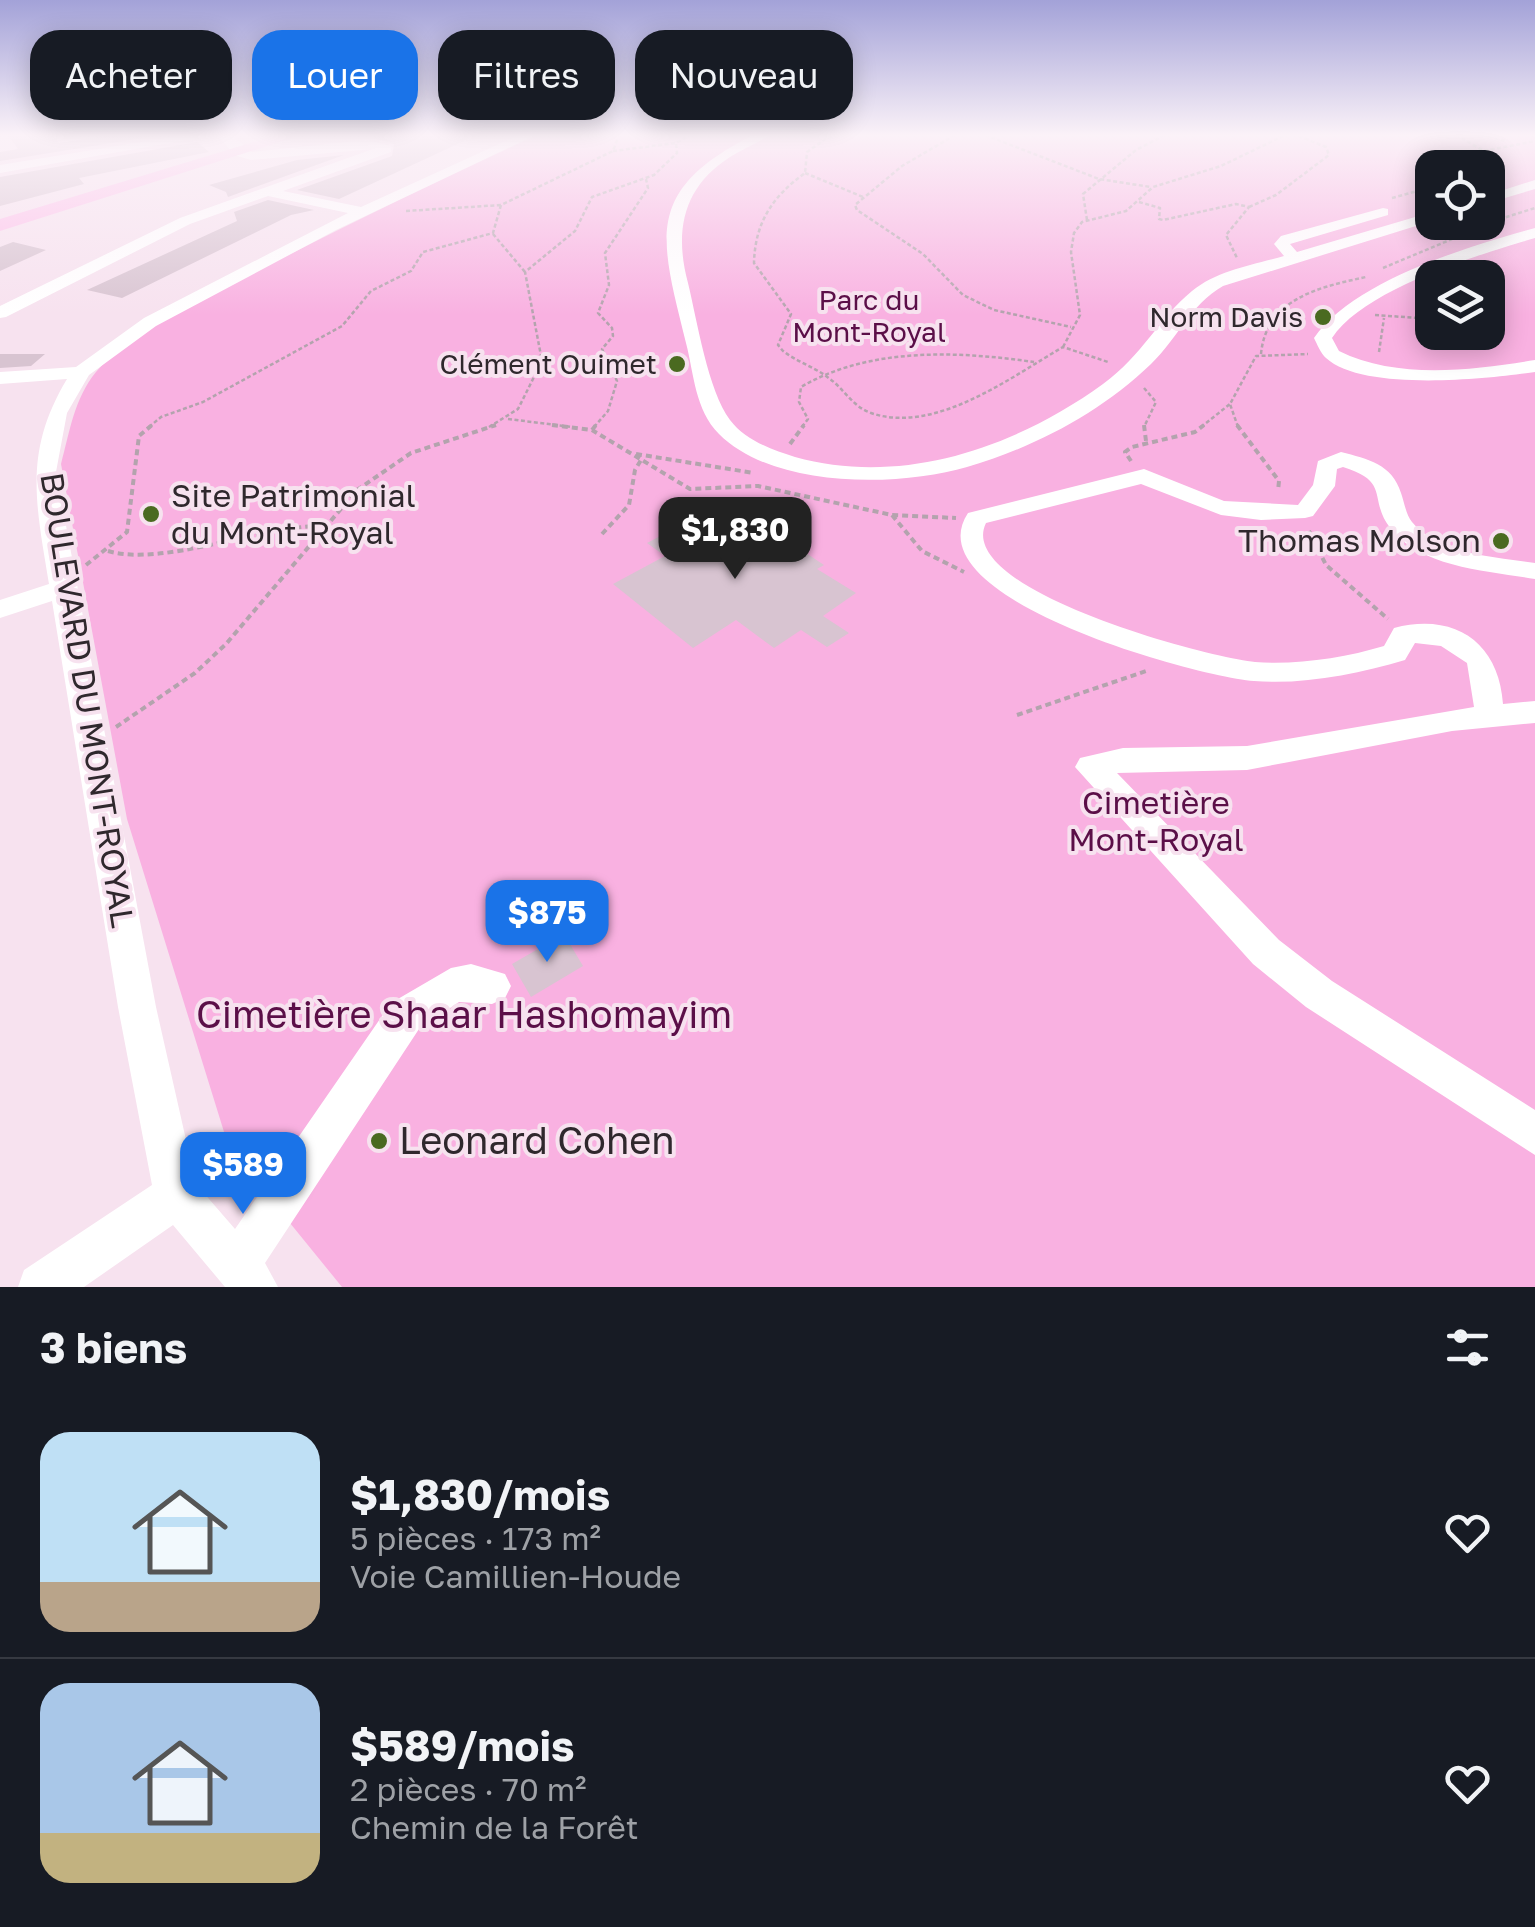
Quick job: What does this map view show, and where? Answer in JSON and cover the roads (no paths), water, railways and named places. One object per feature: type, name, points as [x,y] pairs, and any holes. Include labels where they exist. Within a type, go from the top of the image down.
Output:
[{"type":"main road","points":[[0,225],[98,195]]},
{"type":"street","points":[[0,313],[146,238],[253,195]]},
{"type":"street","points":[[282,195],[362,212]]},
{"type":"street","name":"BOULEVARD DU MONT-ROYAL","points":[[176,1195],[72,578],[45,472],[58,413],[82,372],[150,322],[399,195]]},
{"type":"street","points":[[690,195],[682,207],[677,241],[686,284],[730,414],[752,435],[790,457],[835,472],[896,474],[949,465],[994,450],[1075,410],[1117,382],[1156,348],[1200,292],[1220,280],[1415,219]]},
{"type":"street","points":[[1290,253],[1282,244],[1286,239],[1396,208]]},
{"type":"street","points":[[790,457],[884,465],[967,449],[1056,408],[1121,370],[1202,284],[1290,253],[1415,219]]},
{"type":"street","points":[[1535,233],[1459,255],[1328,325],[1323,338],[1327,351],[1344,364],[1382,372],[1504,372],[1535,366]]},
{"type":"street","points":[[0,378],[82,372]]},
{"type":"street","points":[[1488,715],[1483,666],[1464,645],[1424,633],[1404,635],[1395,653],[1366,663],[1236,670],[1111,632],[1034,602],[1002,582],[972,545],[970,530],[976,518],[1144,476],[1216,508],[1254,515],[1304,511],[1316,501],[1331,461],[1352,460],[1381,475],[1393,514],[1422,541],[1464,559],[1535,572]]},
{"type":"street","points":[[0,610],[72,578]]},
{"type":"street","points":[[1535,712],[1488,715],[1247,758],[1123,760],[1091,766],[1266,952],[1319,994],[1535,1134]]},
{"type":"street","points":[[41,1287],[110,1244],[176,1195],[245,1276],[289,1193],[405,1016],[427,998],[451,986],[472,982],[492,986]]},
{"type":"place","name":"Norm Davis","points":[[1323,317]]},
{"type":"place","name":"Clément Ouimet","points":[[677,364]]},
{"type":"place","name":"Site Patrimonial du Mont-Royal","points":[[151,514]]},
{"type":"place","name":"Thomas Molson","points":[[1501,541]]},
{"type":"place","name":"Leonard Cohen","points":[[379,1141]]},
{"type":"park label","name":"Parc du Mont-Royal","points":[[869,316]]},
{"type":"park label","name":"Cimetière Mont-Royal","points":[[1156,822]]},
{"type":"park label","name":"Cimetière Shaar Hashomayim","points":[[464,1015]]}]
